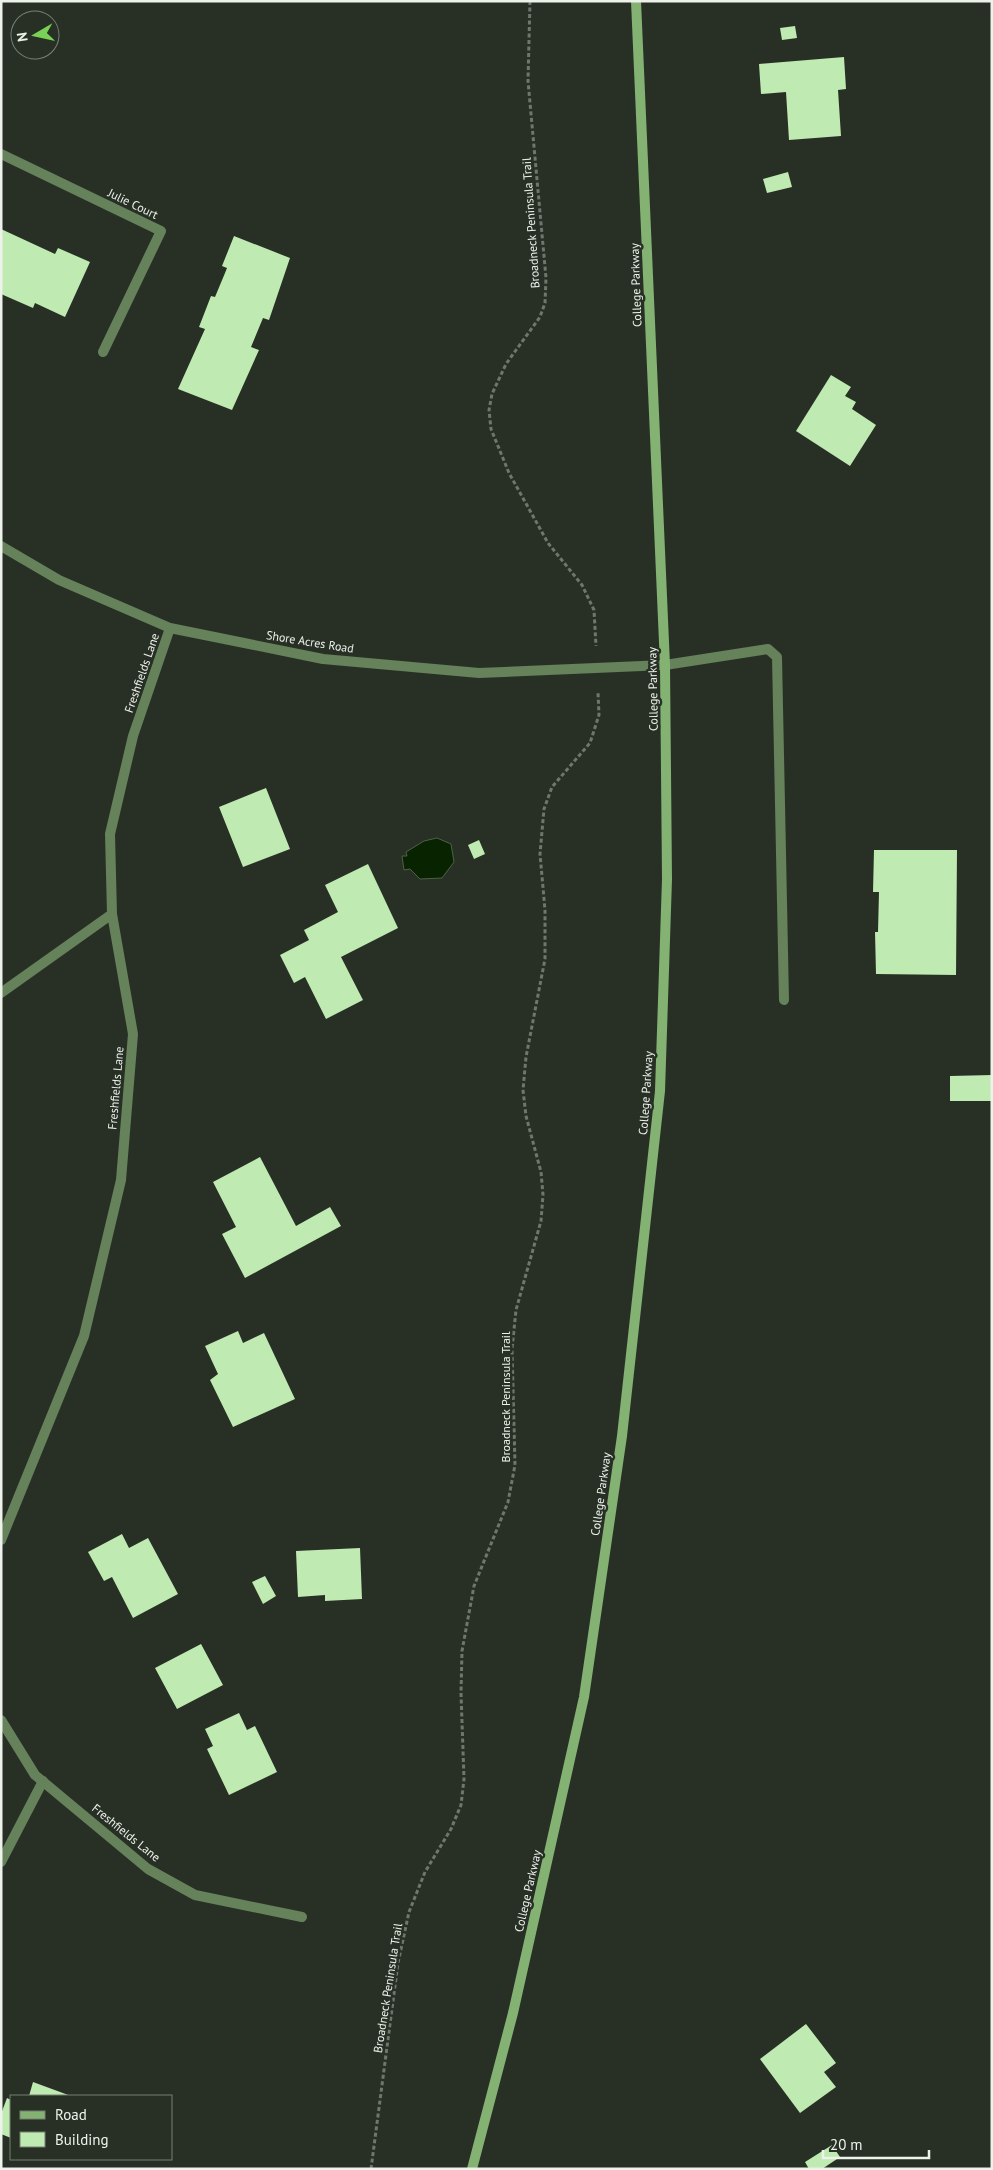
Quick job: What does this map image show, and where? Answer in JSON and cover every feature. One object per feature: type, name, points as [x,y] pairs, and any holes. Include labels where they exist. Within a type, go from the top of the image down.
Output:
[{"type":"main road","name":"College Parkway","points":[[472,2169],[513,2013],[584,1697],[622,1436],[660,1091],[668,879],[665,665],[636,1]]},
{"type":"street","name":"Julie Court","points":[[1,154],[161,231],[103,352]]},
{"type":"street","name":"Shore Acres Road","points":[[1,546],[59,580],[170,628],[323,659],[479,673],[665,665],[768,649],[776,657],[784,1000]]},
{"type":"street","name":"Freshfields Lane","points":[[1,1540],[84,1336],[121,1180],[133,1034],[112,914],[110,834],[134,736],[170,628]]},
{"type":"street","points":[[1,993],[112,914]]},
{"type":"street","name":"Freshfields Lane","points":[[1,1720],[35,1775],[148,1869],[195,1895],[302,1917]]},
{"type":"street","points":[[1,1862],[43,1782]]},
{"type":"path","name":"Broadneck Peninsula Trail","points":[[530,1],[528,81],[546,278],[545,302],[540,317],[506,364],[492,394],[490,410],[491,429],[509,473],[548,543],[582,585],[594,610]]},
{"type":"path","name":"Broadneck Peninsula Trail","points":[[371,2169],[398,1963],[409,1912],[425,1872],[452,1829],[461,1805],[464,1779],[461,1693],[462,1651],[474,1586],[508,1502],[515,1465],[512,1349],[516,1310],[541,1222],[543,1195],[541,1172],[526,1116],[523,1090],[526,1057],[546,959],[546,910],[540,854],[544,809],[552,788],[590,743],[599,715]]},
{"type":"shaded area","points":[[437,838],[451,844],[454,862],[442,878],[420,879],[410,869],[404,870],[402,856],[407,856],[406,852],[424,841]]},
{"type":"building","points":[[795,26],[797,38],[782,40],[780,28]]},
{"type":"building","points":[[844,57],[846,89],[838,90],[841,136],[789,140],[786,92],[761,94],[759,64]]},
{"type":"building","points":[[788,172],[792,187],[767,193],[763,179]]},
{"type":"building","points":[[1,229],[55,254],[58,248],[90,262],[65,317],[35,303],[33,308],[1,294]]},
{"type":"building","points":[[234,236],[290,258],[269,320],[263,318],[251,347],[259,350],[232,410],[178,389],[205,329],[199,327],[211,296],[215,297],[227,268],[222,266]]},
{"type":"building","points":[[831,375],[851,387],[845,396],[856,402],[852,409],[876,425],[850,466],[796,431]]},
{"type":"building","points":[[266,788],[290,849],[243,867],[219,807]]},
{"type":"building","points":[[479,840],[485,854],[474,859],[468,845]]},
{"type":"building","points":[[874,850],[957,850],[956,975],[876,974],[875,932],[878,932],[879,892],[873,892]]},
{"type":"building","points":[[368,864],[398,928],[341,957],[363,1000],[326,1019],[305,977],[294,983],[280,955],[309,940],[304,930],[338,912],[325,885]]},
{"type":"building","points":[[992,1075],[992,1101],[950,1101],[950,1076]]},
{"type":"building","points":[[260,1157],[296,1226],[330,1207],[341,1226],[245,1278],[222,1234],[236,1227],[213,1182]]},
{"type":"building","points":[[238,1331],[243,1343],[264,1333],[295,1399],[233,1427],[210,1380],[218,1374],[205,1346]]},
{"type":"building","points":[[122,1534],[129,1548],[148,1538],[178,1594],[133,1618],[112,1577],[104,1581],[88,1552]]},
{"type":"building","points":[[360,1548],[362,1599],[325,1601],[325,1595],[298,1597],[296,1551]]},
{"type":"building","points":[[265,1576],[276,1596],[263,1604],[252,1582]]},
{"type":"building","points":[[201,1644],[223,1685],[177,1709],[155,1668]]},
{"type":"building","points":[[239,1713],[247,1730],[255,1726],[277,1772],[229,1795],[207,1749],[213,1746],[205,1729]]},
{"type":"building","points":[[806,2024],[836,2063],[824,2072],[836,2087],[800,2113],[760,2059]]},
{"type":"building","points":[[33,2082],[68,2095],[29,2095]]},
{"type":"building","points":[[7,2098],[10,2100],[10,2138],[1,2134],[1,2114]]},
{"type":"building","points":[[832,2145],[840,2157],[822,2169],[809,2169],[805,2162]]}]
